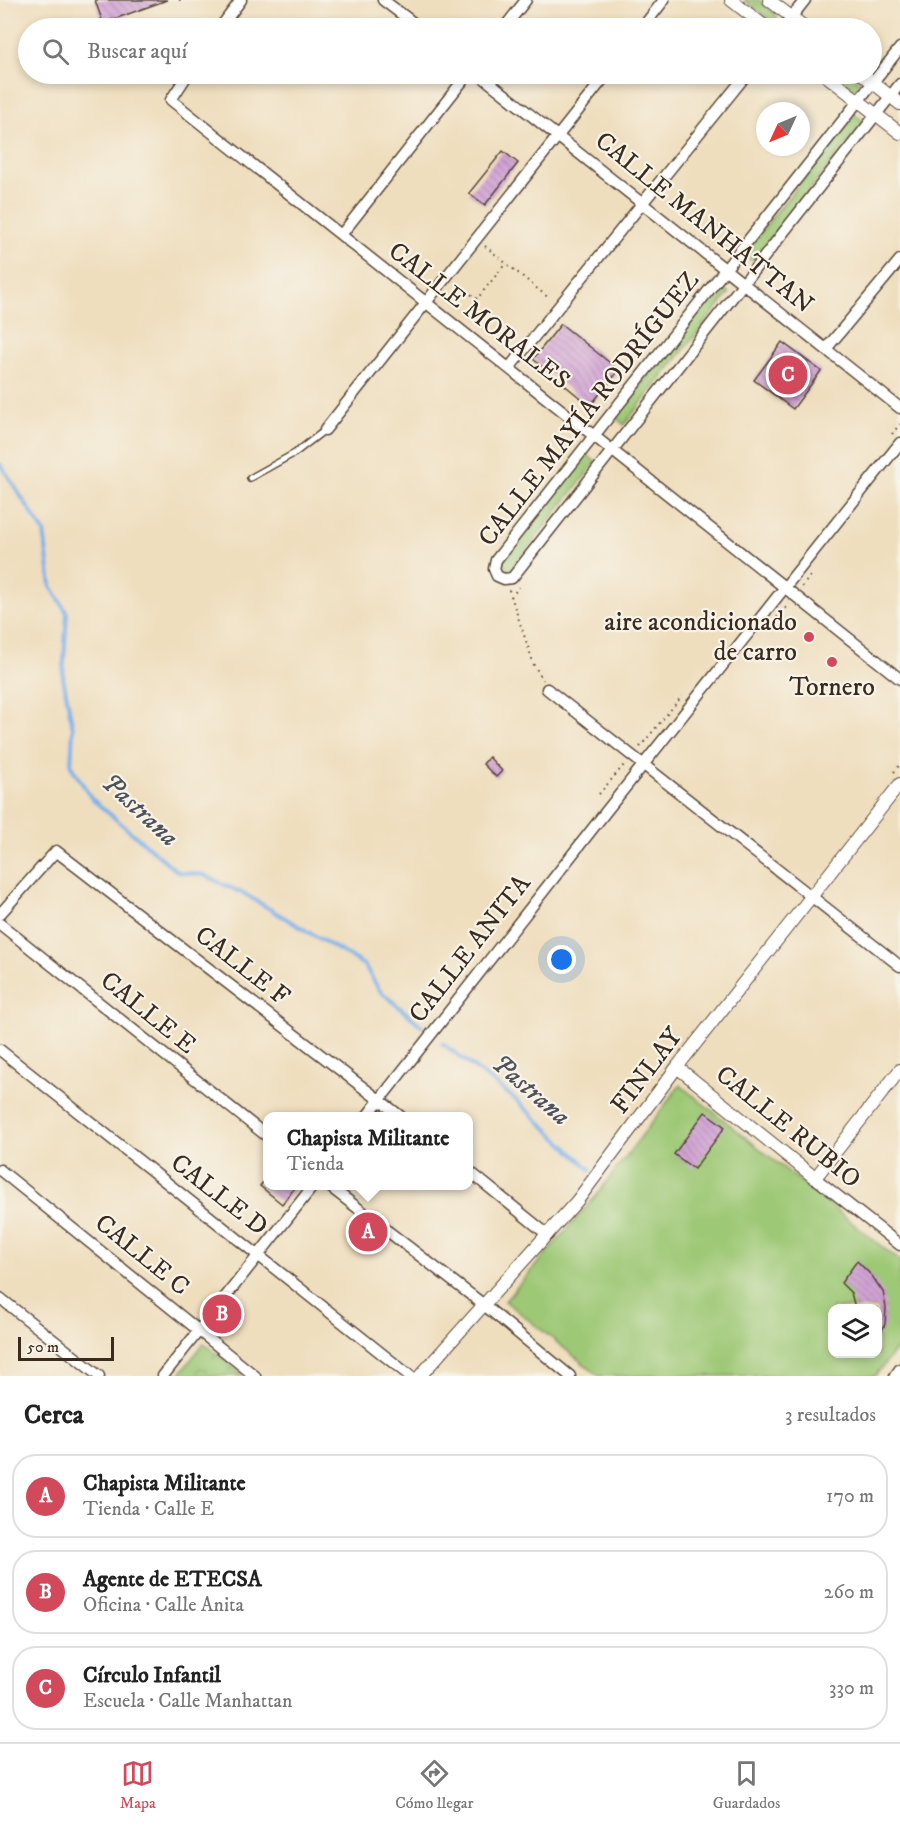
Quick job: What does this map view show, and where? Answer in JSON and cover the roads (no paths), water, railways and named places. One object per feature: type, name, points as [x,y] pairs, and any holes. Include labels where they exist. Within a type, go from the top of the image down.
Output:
[{"type":"street","points":[[228,18],[241,0]]},
{"type":"street","points":[[383,0],[407,18]]},
{"type":"street","points":[[512,18],[526,0]]},
{"type":"street","points":[[650,18],[664,0]]},
{"type":"street","points":[[731,0],[754,18]]},
{"type":"street","points":[[769,0],[792,17],[805,0]]},
{"type":"street","name":"CALLE MAYÍA RODRÍGUEZ","points":[[882,71],[900,48]]},
{"type":"street","name":"CALLE MORALES","points":[[181,84],[171,99],[900,679]]},
{"type":"street","points":[[341,235],[460,84]]},
{"type":"street","name":"CALLE MANHATTAN","points":[[492,84],[900,408]]},
{"type":"street","points":[[325,430],[599,84]]},
{"type":"street","points":[[509,368],[739,84]]},
{"type":"street","points":[[837,84],[900,133]]},
{"type":"street","name":"CALLE MAYÍA RODRÍGUEZ","points":[[871,84],[496,560],[494,569],[497,576],[504,579],[512,578],[876,114],[895,100],[900,84]]},
{"type":"street","points":[[875,84],[895,100]]},
{"type":"street","points":[[826,349],[900,260]]},
{"type":"street","name":"CALLE ANITA","points":[[370,1112],[900,443]]},
{"type":"street","points":[[547,689],[900,966]]},
{"type":"street","name":"FINLAY","points":[[420,1376],[583,1193],[677,1067],[900,784]]},
{"type":"street","name":"CALLE F","points":[[0,914],[56,851],[395,1112]]},
{"type":"street","name":"CALLE E","points":[[0,924],[263,1134]]},
{"type":"street","name":"CALLE D","points":[[0,1050],[410,1376]]},
{"type":"street","name":"CALLE RUBIO","points":[[677,1067],[900,1245]]},
{"type":"street","points":[[815,1178],[900,1070]]},
{"type":"street","name":"CALLE C","points":[[0,1170],[255,1376]]},
{"type":"street","points":[[473,1175],[548,1235]]},
{"type":"street","points":[[163,1376],[260,1256],[309,1190]]},
{"type":"street","points":[[335,1190],[484,1305],[570,1376]]},
{"type":"street","points":[[0,1298],[99,1376]]},
{"type":"street","points":[[895,1376],[900,1369]]},
{"type":"lane","points":[[250,478],[295,453],[325,430]]},
{"type":"waterway","name":"Pastrana","points":[[0,464],[44,532],[51,586],[67,613],[63,677],[73,729],[71,766],[92,799],[178,872],[204,875],[248,896],[364,965],[380,991],[422,1026]]},
{"type":"waterway","name":"Pastrana","points":[[442,1043],[515,1099],[591,1170]]},
{"type":"place","name":"Círculo Infantil","points":[[788,375]]},
{"type":"place","name":"aire acondicionado de carro","points":[[809,637]]},
{"type":"place","name":"Tornero","points":[[832,662]]},
{"type":"place","name":"Chapista Militante","points":[[368,1232]]},
{"type":"place","name":"Agente de ETECSA","points":[[222,1314]]}]
